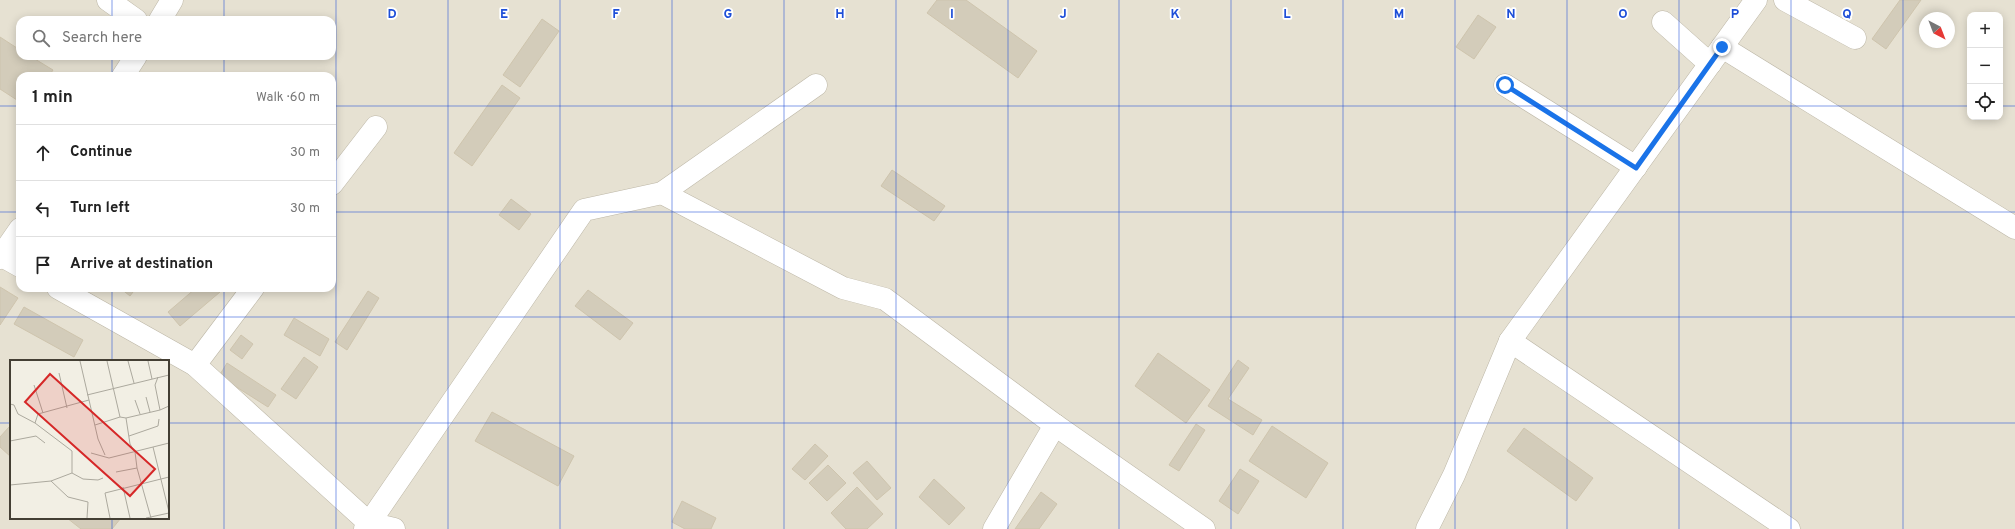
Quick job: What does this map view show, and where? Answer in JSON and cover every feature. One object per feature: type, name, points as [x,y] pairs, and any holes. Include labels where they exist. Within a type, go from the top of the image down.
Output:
[{"type":"street","points":[[108,0],[130,16]]},
{"type":"street","points":[[162,16],[172,0]]},
{"type":"street","points":[[1427,529],[1454,475],[1510,342],[1756,0]]},
{"type":"street","points":[[1785,0],[1855,38]]},
{"type":"street","points":[[1663,22],[1716,55],[2015,228]]},
{"type":"street","points":[[126,72],[133,60]]},
{"type":"street","points":[[367,526],[584,210],[662,193],[816,85]]},
{"type":"street","points":[[1505,85],[1636,168]]},
{"type":"street","points":[[336,179],[376,127]]},
{"type":"street","points":[[662,193],[843,288],[885,299],[1055,425],[1204,529]]},
{"type":"street","points":[[5,259],[16,237]]},
{"type":"street","points":[[65,292],[195,365],[367,526],[394,529]]},
{"type":"street","points":[[195,365],[250,292]]},
{"type":"street","points":[[1510,342],[1789,529]]},
{"type":"street","points":[[994,529],[1055,425]]},
{"type":"shaded area","points":[[0,0],[2015,0],[2015,529],[0,529]]},
{"type":"building","points":[[937,0],[966,0],[1037,51],[1018,78],[927,13]]},
{"type":"building","points":[[1900,0],[1921,0],[1886,49],[1872,39]]},
{"type":"building","points":[[1478,15],[1496,27],[1474,59],[1456,47]]},
{"type":"building","points":[[542,19],[559,31],[520,87],[503,75]]},
{"type":"building","points":[[0,37],[16,47],[16,60],[37,60],[53,70],[52,72],[16,72],[16,99],[0,89]]},
{"type":"building","points":[[502,85],[520,98],[472,166],[454,153]]},
{"type":"building","points":[[892,170],[945,206],[934,221],[881,186]]},
{"type":"building","points":[[511,199],[531,214],[519,230],[499,215]]},
{"type":"building","points":[[0,287],[18,298],[0,325]]},
{"type":"building","points":[[588,290],[633,323],[620,340],[575,306]]},
{"type":"building","points":[[368,291],[379,298],[347,350],[335,342]]},
{"type":"building","points":[[125,292],[133,292],[130,296]]},
{"type":"building","points":[[191,292],[220,292],[180,326],[168,312]]},
{"type":"building","points":[[24,307],[83,340],[74,357],[14,324]]},
{"type":"building","points":[[294,318],[329,339],[320,356],[284,335]]},
{"type":"building","points":[[241,335],[253,344],[242,359],[230,350]]},
{"type":"building","points":[[1158,353],[1210,390],[1186,423],[1135,386]]},
{"type":"building","points":[[304,357],[318,367],[296,399],[281,389]]},
{"type":"building","points":[[1238,360],[1249,368],[1228,399],[1262,420],[1253,435],[1208,406]]},
{"type":"building","points":[[227,363],[276,395],[268,407],[219,376]]},
{"type":"building","points":[[492,412],[574,456],[558,486],[475,441]]},
{"type":"building","points":[[1196,424],[1205,430],[1179,471],[1169,465]]},
{"type":"building","points":[[1272,426],[1328,463],[1306,498],[1249,461]]},
{"type":"building","points":[[9,427],[10,428],[10,456],[0,447],[0,437]]},
{"type":"building","points":[[1524,428],[1593,478],[1576,501],[1507,451]]},
{"type":"building","points":[[815,444],[828,456],[805,480],[792,469]]},
{"type":"building","points":[[867,461],[891,488],[877,500],[853,473]]},
{"type":"building","points":[[828,465],[846,483],[827,501],[809,483]]},
{"type":"building","points":[[1240,469],[1259,481],[1238,514],[1219,501]]},
{"type":"building","points":[[934,479],[965,508],[949,525],[919,497]]},
{"type":"building","points":[[857,487],[883,514],[867,529],[846,529],[831,513]]},
{"type":"building","points":[[1041,492],[1057,504],[1039,529],[1015,529]]},
{"type":"building","points":[[682,501],[716,518],[711,529],[685,529],[672,522]]},
{"type":"building","points":[[68,519],[120,519],[112,529],[81,529]]},
{"type":"route","points":[[1505,85],[1636,168],[1722,47]]}]
